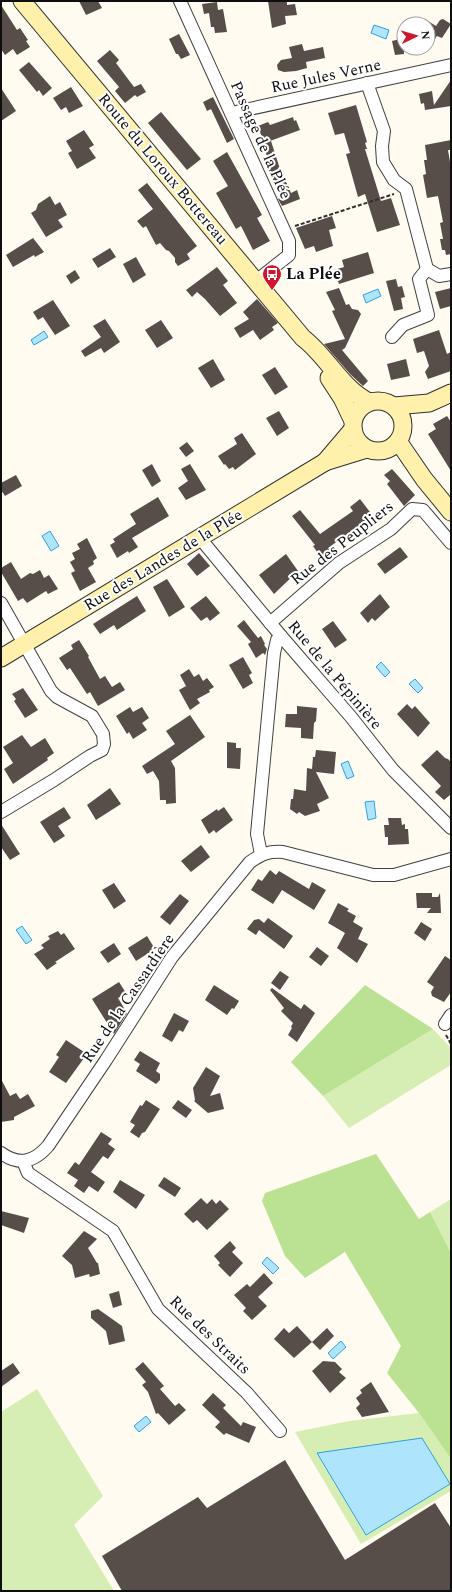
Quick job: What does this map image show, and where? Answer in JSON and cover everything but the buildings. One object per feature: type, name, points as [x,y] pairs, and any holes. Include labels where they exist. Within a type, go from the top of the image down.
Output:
[{"type":"main road","name":"Route du Loroux Bottereau","points":[[22,1],[303,338]]},
{"type":"main road","points":[[303,338],[315,347],[352,391],[360,398],[369,402]]},
{"type":"main road","points":[[303,338],[308,350],[342,398],[353,425],[355,437],[360,444],[367,449],[383,451],[394,445],[402,432],[403,424],[400,413],[394,406],[377,400],[361,406],[356,413],[353,425]]},
{"type":"main road","points":[[403,424],[429,403],[451,393]]},
{"type":"main road","points":[[394,406],[429,403]]},
{"type":"main road","name":"Rue des Landes de la Plée","points":[[325,462],[353,425]]},
{"type":"main road","points":[[394,445],[451,512]]},
{"type":"main road","name":"Rue des Landes de la Plée","points":[[1,658],[325,462],[367,449]]},
{"type":"street","name":"Passage de la Plée","points":[[180,1],[289,241],[289,255],[256,281]]},
{"type":"street","name":"Rue Jules Verne","points":[[231,113],[451,65]]},
{"type":"street","points":[[368,83],[384,131],[382,146],[383,162],[394,180],[406,190],[427,269],[439,276],[451,274]]},
{"type":"street","points":[[392,337],[403,325],[428,315],[419,279],[427,269]]},
{"type":"street","name":"Rue des Peupliers","points":[[270,623],[339,563],[391,529],[412,509],[423,510],[451,543]]},
{"type":"street","name":"Rue de la Pépinière","points":[[199,537],[280,636],[351,717],[393,770],[451,828]]},
{"type":"street","points":[[1,603],[51,691],[57,697],[92,716],[103,734],[104,744],[102,750],[1,812]]},
{"type":"street","points":[[280,636],[277,640],[274,653],[257,826],[261,854],[272,851],[283,852],[373,875],[394,875],[451,859]]},
{"type":"street","name":"Rue de la Cassardière","points":[[23,1161],[41,1154],[48,1146],[106,1060],[172,957],[250,862],[261,854]]},
{"type":"street","points":[[1,1153],[10,1159],[23,1161]]},
{"type":"street","name":"Rue des Straits","points":[[23,1161],[28,1174],[113,1231],[158,1309],[247,1392],[280,1431]]},
{"type":"path","points":[[284,229],[406,190]]},
{"type":"green space","points":[[365,985],[433,1029],[323,1096],[291,1062]]},
{"type":"green space","points":[[433,1029],[451,1048],[451,1065],[349,1128],[323,1096]]},
{"type":"green space","points":[[376,1154],[419,1219],[430,1212],[451,1253],[451,1459],[419,1413],[387,1373],[401,1346],[345,1252],[305,1278],[285,1256],[262,1201],[265,1193]]},
{"type":"green space","points":[[451,1199],[451,1253],[430,1212]]},
{"type":"green space","points":[[37,1389],[103,1496],[74,1525],[114,1591],[1,1591],[1,1412]]},
{"type":"green space","points":[[419,1413],[451,1459],[451,1491],[361,1544],[295,1432],[349,1421]]},
{"type":"water","points":[[374,25],[389,30],[386,39],[371,33]]},
{"type":"water","points":[[378,289],[381,296],[366,303],[363,295]]},
{"type":"water","points":[[44,331],[48,337],[34,345],[31,340]]},
{"type":"water","points":[[50,531],[59,546],[51,551],[42,536]]},
{"type":"water","points":[[381,662],[390,672],[385,677],[376,667]]},
{"type":"water","points":[[415,679],[423,688],[418,693],[409,684]]},
{"type":"water","points":[[348,761],[354,776],[347,779],[341,764]]},
{"type":"water","points":[[374,801],[376,818],[368,820],[365,802]]},
{"type":"water","points":[[22,926],[32,940],[26,944],[16,930]]},
{"type":"water","points":[[267,1257],[279,1268],[273,1274],[262,1263]]},
{"type":"water","points":[[341,1341],[346,1347],[333,1359],[328,1353]]},
{"type":"water","points":[[146,1416],[151,1422],[139,1432],[134,1426]]},
{"type":"water","points":[[422,1438],[450,1484],[366,1535],[317,1453]]},
{"type":"place","name":"La Plée","points":[[272,291]]}]
